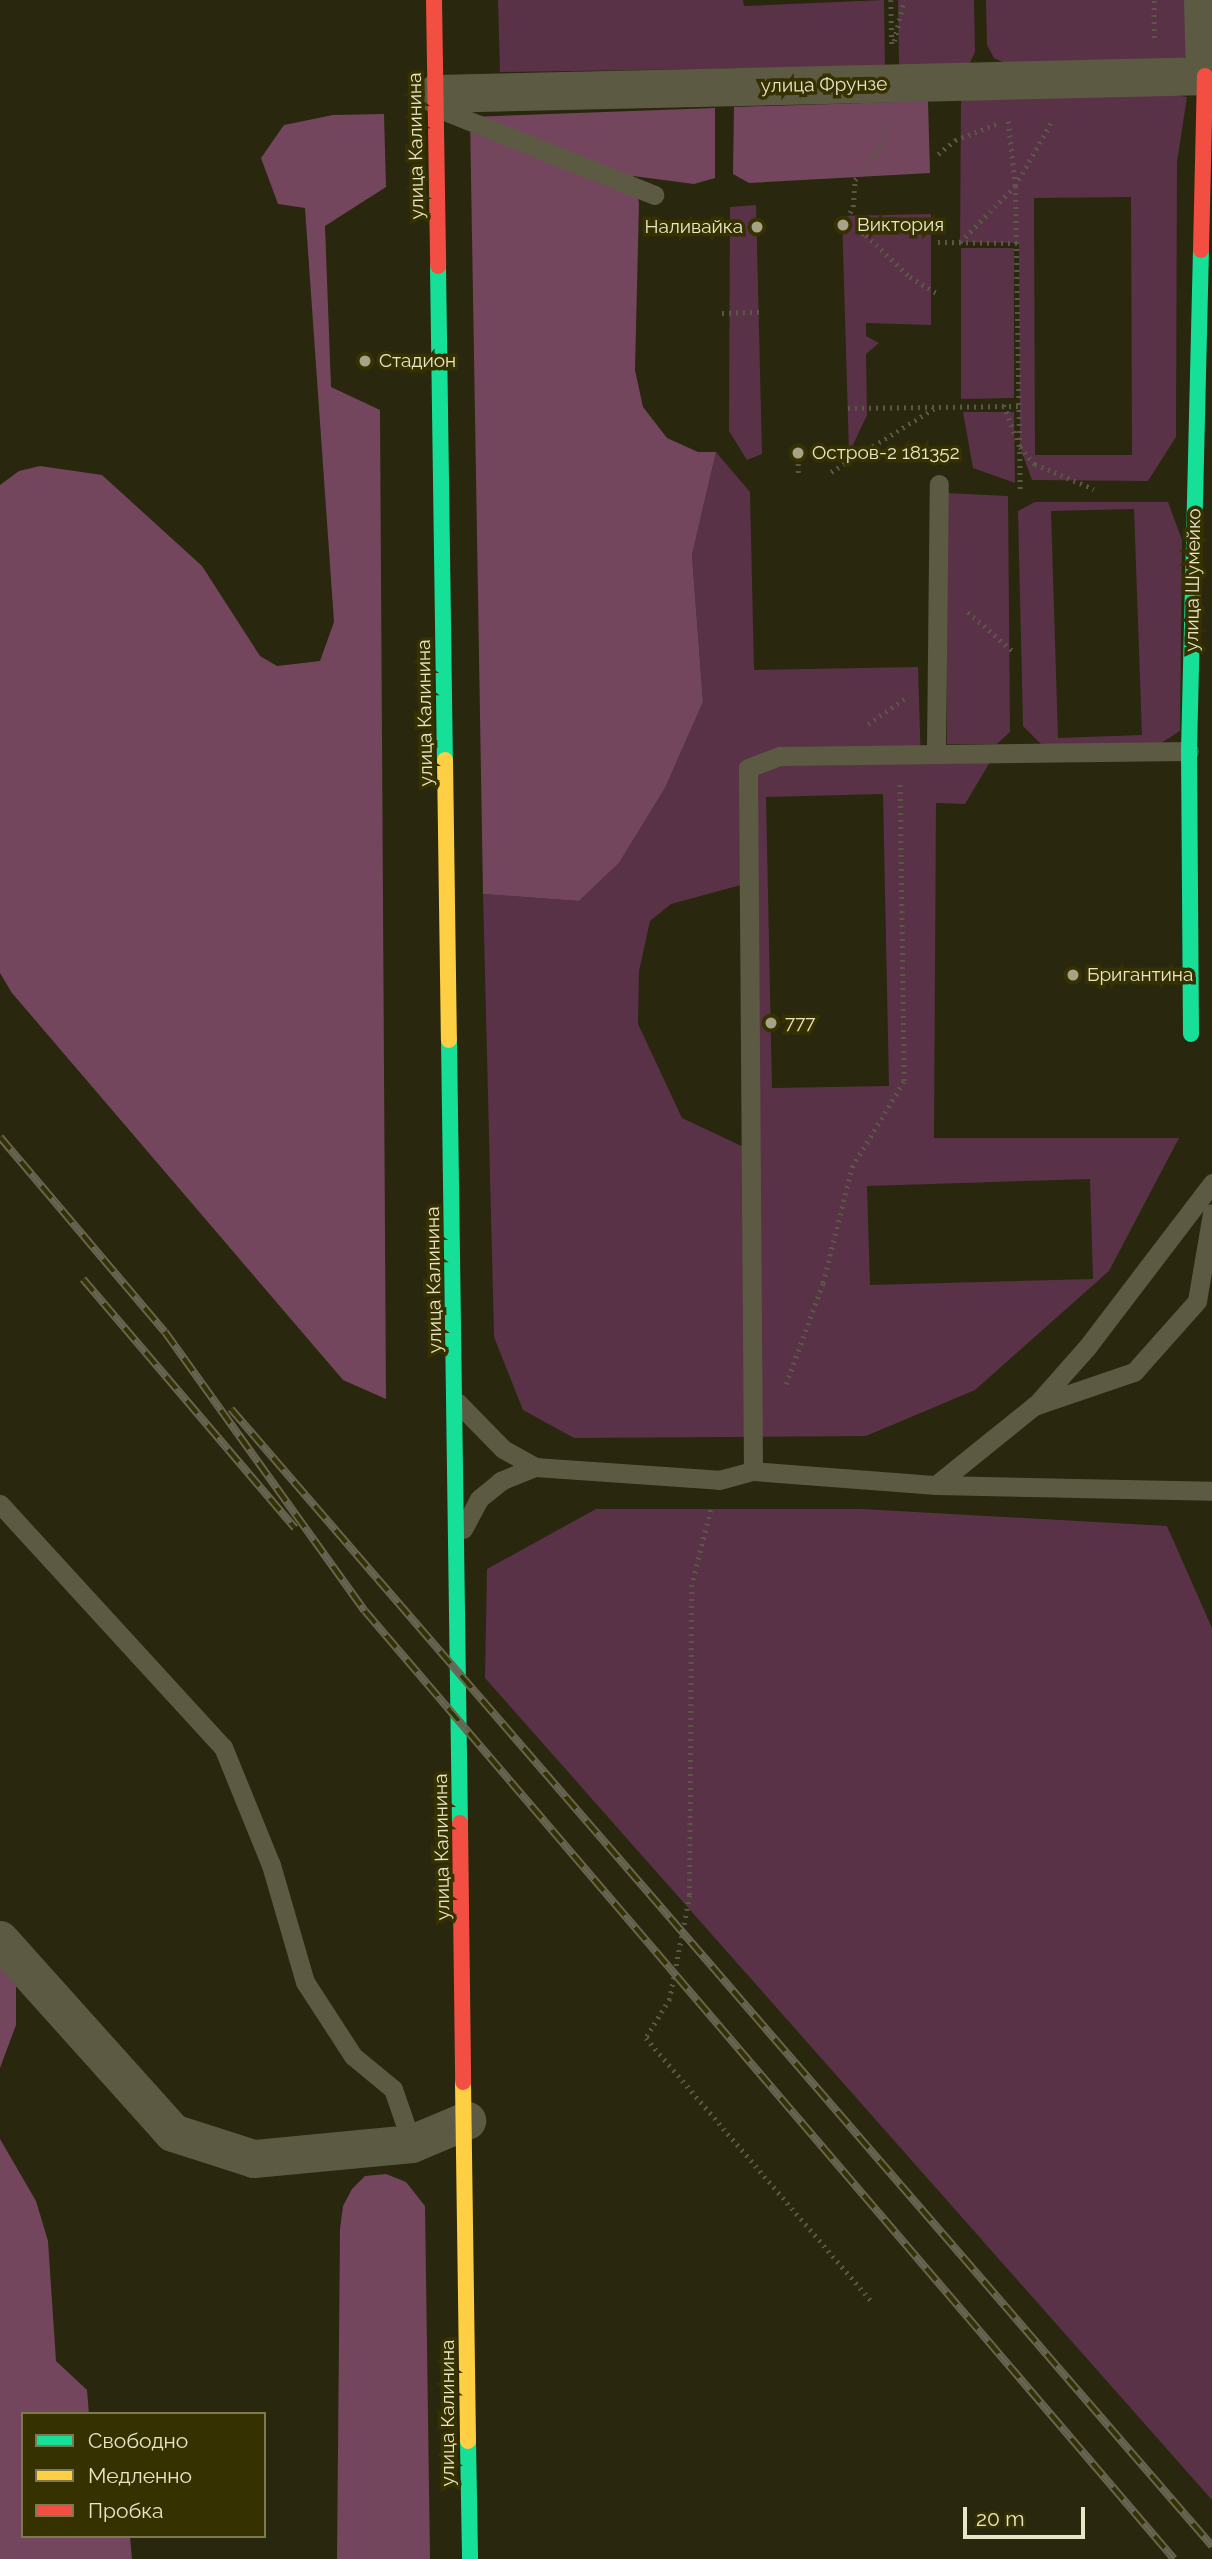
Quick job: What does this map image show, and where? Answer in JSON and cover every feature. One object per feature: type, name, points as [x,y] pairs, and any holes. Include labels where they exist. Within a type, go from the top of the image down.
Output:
[{"type":"main road","name":"улица Калинина","points":[[434,0],[467,2121],[470,2559]]},
{"type":"main road","name":"улица Шумейко","points":[[1191,1034],[1189,751],[1206,76]]},
{"type":"street","name":"улица Шумейко","points":[[1203,0],[1206,76]]},
{"type":"street","name":"улица Фрунзе","points":[[436,101],[893,83],[1206,76]]},
{"type":"street","points":[[0,1940],[173,2133],[254,2160],[412,2144],[467,2121]]},
{"type":"lane","points":[[436,101],[654,195]]},
{"type":"lane","points":[[936,750],[939,484]]},
{"type":"lane","points":[[753,1471],[748,768],[780,755],[936,750],[1189,751]]},
{"type":"lane","points":[[936,1485],[1034,1406],[1088,1346],[1212,1183]]},
{"type":"lane","points":[[1034,1406],[1134,1372],[1197,1301],[1212,1213]]},
{"type":"lane","points":[[456,1401],[503,1449],[535,1467],[719,1480],[753,1471],[936,1485],[1212,1490]]},
{"type":"lane","points":[[458,1538],[479,1499],[501,1481],[535,1467]]},
{"type":"lane","points":[[0,1504],[223,1747],[271,1865],[305,1982],[353,2056],[393,2088],[412,2144]]},
{"type":"path","points":[[892,45],[904,0]]},
{"type":"path","points":[[1004,80],[1019,243],[1020,489]]},
{"type":"path","points":[[843,225],[853,206],[855,180],[888,131],[893,83]]},
{"type":"path","points":[[960,242],[1015,186],[1052,119],[1062,112]]},
{"type":"path","points":[[1042,120],[1052,119]]},
{"type":"path","points":[[938,154],[985,126],[1021,121]]},
{"type":"path","points":[[843,225],[938,225]]},
{"type":"path","points":[[843,225],[866,235],[911,277],[938,294]]},
{"type":"path","points":[[722,229],[757,228]]},
{"type":"path","points":[[938,242],[1019,243]]},
{"type":"path","points":[[722,313],[759,312]]},
{"type":"path","points":[[831,472],[938,405]]},
{"type":"path","points":[[1003,405],[1020,447],[1035,464],[1094,489]]},
{"type":"path","points":[[848,408],[1020,406]]},
{"type":"path","points":[[798,453],[798,473]]},
{"type":"path","points":[[938,587],[1015,653]]},
{"type":"path","points":[[824,754],[937,675]]},
{"type":"path","points":[[781,1396],[823,1283],[852,1167],[904,1081],[899,751]]},
{"type":"path","points":[[719,1480],[692,1585],[690,1895],[670,1999],[646,2038],[873,2303]]},
{"type":"shaded area","points":[[498,0],[743,0],[744,6],[884,0],[885,66],[500,72]]},
{"type":"shaded area","points":[[898,0],[974,0],[975,52],[970,63],[899,66]]},
{"type":"shaded area","points":[[986,0],[1197,0],[1192,52],[1182,59],[1009,65],[994,58],[987,45]]},
{"type":"shaded area","points":[[1149,91],[1187,97],[1177,162],[1176,437],[1148,481],[1032,480],[1020,447],[1019,243],[960,242],[961,97]],"holes":[[[1131,197],[1132,455],[1035,455],[1034,198]]]},
{"type":"shaded area","points":[[928,101],[930,173],[749,183],[733,174],[734,107]]},
{"type":"shaded area","points":[[715,108],[715,178],[694,184],[633,176],[639,203],[635,370],[643,407],[667,438],[698,452],[716,452],[692,555],[703,702],[665,788],[619,863],[579,901],[483,894],[470,117]]},
{"type":"shaded area","points":[[384,114],[386,187],[325,226],[331,387],[380,410],[386,1399],[343,1380],[12,993],[0,973],[0,485],[19,471],[40,466],[102,475],[202,566],[260,656],[277,666],[320,661],[334,622],[305,208],[278,204],[261,158],[284,125],[333,115]]},
{"type":"shaded area","points":[[756,205],[762,454],[747,460],[729,431],[730,207]]},
{"type":"shaded area","points":[[931,214],[931,325],[866,323],[866,336],[879,343],[866,354],[867,415],[849,453],[842,216]]},
{"type":"shaded area","points":[[961,248],[1014,248],[1014,398],[961,399]]},
{"type":"shaded area","points":[[963,412],[1014,412],[1015,483],[973,468]]},
{"type":"shaded area","points":[[716,452],[750,492],[754,670],[918,667],[921,762],[990,762],[965,804],[936,803],[934,1138],[1179,1138],[1109,1271],[975,1390],[866,1436],[574,1438],[523,1410],[494,1337],[483,894],[579,901],[619,863],[665,788],[703,702],[692,555]],"holes":[[[883,794],[889,1086],[772,1088],[766,797]],[[748,883],[750,1150],[682,1118],[638,1024],[639,971],[650,921],[671,904]],[[1090,1179],[1093,1279],[870,1285],[867,1186]]]},
{"type":"shaded area","points":[[946,493],[1008,496],[1010,732],[997,744],[947,744]]},
{"type":"shaded area","points":[[1035,502],[1168,502],[1182,540],[1180,731],[1158,745],[1045,748],[1023,726],[1018,511]],"holes":[[[1134,509],[1142,735],[1058,738],[1051,511]]]},
{"type":"shaded area","points":[[596,1509],[862,1509],[1167,1526],[1212,1628],[1212,2500],[485,1678],[487,1569]]},
{"type":"shaded area","points":[[0,1963],[16,1982],[16,2025],[0,2068]]},
{"type":"shaded area","points":[[0,2139],[36,2201],[48,2241],[56,2361],[87,2390],[89,2412],[21,2412],[21,2538],[130,2538],[132,2559],[0,2559]]},
{"type":"shaded area","points":[[386,2174],[406,2182],[425,2206],[430,2559],[337,2559],[340,2229],[343,2206],[352,2189],[365,2176]]},
{"type":"railway","points":[[0,1137],[165,1332],[365,1611],[1174,2559]]},
{"type":"railway","points":[[83,1279],[295,1528]]},
{"type":"railway","points":[[231,1409],[1212,2546]]},
{"type":"traffic: fast","points":[[1191,1034],[1189,751],[1201,250]]},
{"type":"traffic: fast","points":[[438,266],[445,760]]},
{"type":"traffic: fast","points":[[449,1040],[460,1823]]},
{"type":"traffic: fast","points":[[468,2441],[470,2559]]},
{"type":"traffic: slow","points":[[445,760],[449,1040]]},
{"type":"traffic: slow","points":[[463,2082],[468,2441]]},
{"type":"traffic: jam","points":[[434,0],[438,266]]},
{"type":"traffic: jam","points":[[1201,250],[1205,76]]},
{"type":"traffic: jam","points":[[460,1823],[463,2082]]},
{"type":"place","name":"Виктория","points":[[843,225]]},
{"type":"place","name":"Наливайка","points":[[757,227]]},
{"type":"place","name":"Стадион","points":[[365,361]]},
{"type":"place","name":"Остров-2 181352","points":[[798,453]]},
{"type":"place","name":"Бригантина","points":[[1073,975]]},
{"type":"place","name":"777","points":[[771,1023]]}]
